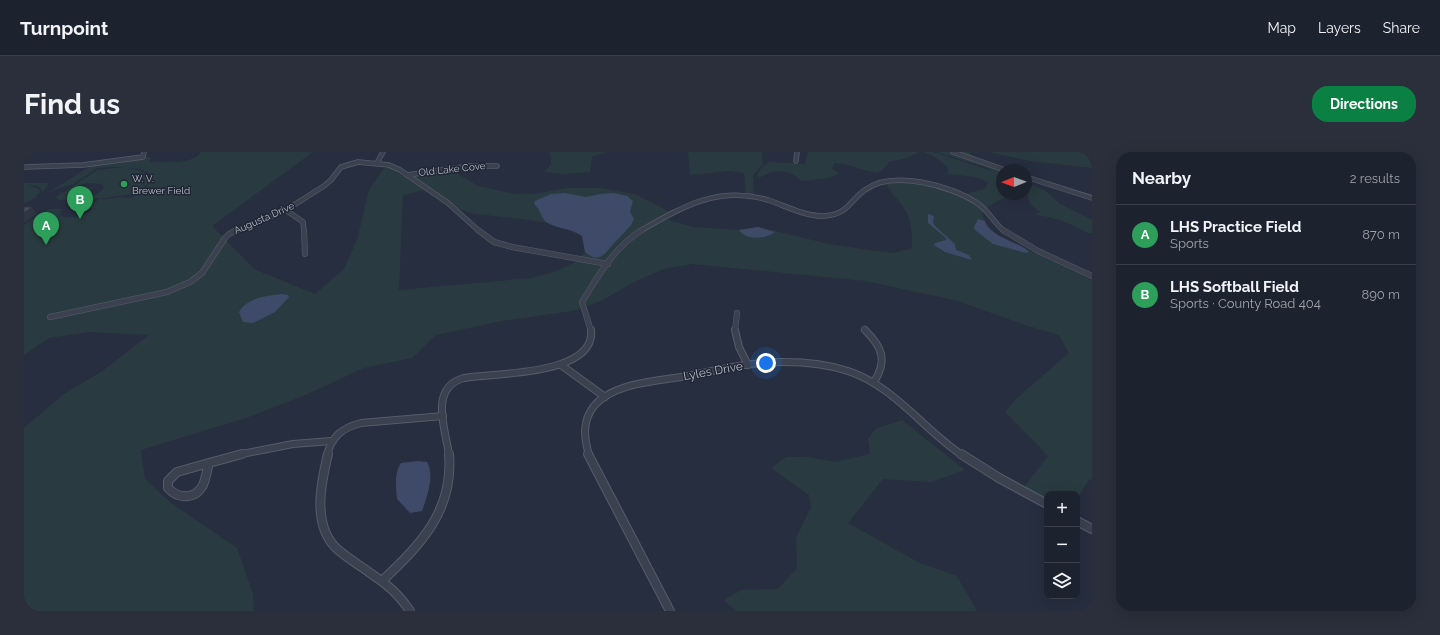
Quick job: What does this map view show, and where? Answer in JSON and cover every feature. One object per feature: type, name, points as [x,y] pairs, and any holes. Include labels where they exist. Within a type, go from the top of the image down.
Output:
[{"type":"street","points":[[24,167],[83,165],[143,157],[144,152]]},
{"type":"street","points":[[377,163],[383,152]]},
{"type":"street","points":[[796,161],[797,152]]},
{"type":"street","points":[[953,152],[996,167]]},
{"type":"street","name":"Augusta Drive","points":[[50,317],[167,292],[181,287],[203,272],[221,241],[229,234],[286,210],[324,186],[331,180],[341,167],[358,162],[394,166],[448,203],[477,230],[494,242],[512,247],[608,264]]},
{"type":"street","name":"Old Lake Cove","points":[[407,175],[470,166],[497,166]]},
{"type":"street","points":[[1032,179],[1092,198]]},
{"type":"street","points":[[382,581],[423,540],[437,519],[445,501],[449,485],[450,469],[441,401],[443,395],[450,386],[459,380],[553,368],[576,358],[588,346],[591,333],[582,302],[622,245],[635,235],[691,204],[707,197],[723,195],[749,196],[806,214],[832,215],[844,212],[869,186],[885,182],[902,181],[935,186],[958,193],[984,208],[1007,234],[1092,276]]},
{"type":"street","points":[[286,210],[303,222],[305,254]]},
{"type":"street","points":[[737,313],[734,326],[736,337],[739,348],[748,365]]},
{"type":"street","points":[[864,330],[877,343],[881,350],[882,368],[874,382]]},
{"type":"street","name":"Lyles Drive","points":[[670,611],[589,456],[584,430],[593,408],[605,397],[620,389],[643,383],[748,365],[782,362],[828,365],[856,374],[874,382],[929,430],[954,449],[982,468],[1044,502]]},
{"type":"street","points":[[561,365],[605,397]]},
{"type":"street","points":[[410,611],[407,606],[382,581],[336,548],[327,537],[320,493],[331,441],[335,434],[340,430],[354,424],[442,416]]},
{"type":"street","points":[[209,462],[203,485],[195,494],[185,497],[177,496],[168,488],[168,481],[178,472],[209,462],[294,444],[331,441]]},
{"type":"street","points":[[1080,523],[1092,529]]},
{"type":"shaded area","points":[[201,152],[313,152],[212,226],[254,269],[315,294],[344,269],[357,240],[369,190],[384,168],[391,168],[403,176],[451,170],[478,186],[515,194],[533,194],[568,188],[599,188],[635,194],[670,212],[698,198],[720,193],[746,194],[744,173],[730,171],[690,175],[688,152],[762,152],[763,164],[753,176],[754,194],[752,198],[728,197],[708,200],[678,213],[668,220],[693,227],[739,230],[758,227],[829,244],[894,253],[912,248],[911,227],[907,213],[888,188],[884,180],[908,180],[964,194],[985,189],[988,182],[975,177],[947,174],[949,169],[943,163],[923,152],[933,152],[991,171],[988,168],[936,152],[971,152],[970,154],[978,160],[996,168],[996,200],[1000,200],[990,205],[982,213],[986,225],[1000,237],[1092,280],[1092,479],[1089,480],[1080,494],[1080,491],[1044,491],[1044,497],[1024,487],[1048,456],[1005,412],[1018,397],[1069,353],[1059,335],[1025,325],[958,301],[866,281],[692,264],[664,269],[634,282],[601,301],[572,311],[502,321],[436,335],[412,358],[364,368],[308,394],[246,418],[141,450],[145,479],[171,503],[237,548],[253,594],[254,611],[24,611],[24,428],[64,394],[101,372],[149,335],[89,332],[49,338],[24,355],[24,225],[48,209],[63,209],[58,215],[63,217],[75,217],[89,212],[92,209],[89,207],[99,199],[117,197],[131,198],[145,189],[152,177],[148,172],[140,169],[114,167],[97,168],[72,185],[59,188],[45,195],[92,165],[143,157],[151,157],[149,162],[177,162],[191,159]],"holes":[[[431,188],[460,209],[474,214],[548,223],[571,230],[582,236],[585,252],[575,262],[557,271],[531,278],[399,290],[403,195]]]},
{"type":"shaded area","points":[[549,152],[606,152],[592,157],[590,172],[563,174],[544,172],[551,164],[551,156]]},
{"type":"shaded area","points":[[808,152],[920,152],[903,159],[888,162],[887,166],[878,173],[835,163],[832,168],[839,174],[828,178],[802,181],[791,174],[781,171],[770,173],[759,178],[757,175],[763,166],[769,162],[805,164]]},
{"type":"shaded area","points":[[989,152],[1092,152],[1092,168],[1030,161]]},
{"type":"shaded area","name":"W. V. Brewer Field","points":[[114,168],[133,169],[146,174],[150,178],[147,185],[142,190],[132,194],[108,198],[58,200],[56,197],[97,170]],"holes":[[[87,183],[102,184],[104,188],[95,195],[76,196],[87,194],[94,187],[77,189],[68,195],[69,196],[65,196],[80,185]]]},
{"type":"shaded area","points":[[24,183],[47,183],[48,185],[42,193],[42,190],[38,186],[28,185],[39,189],[40,192],[35,198],[24,204]]},
{"type":"shaded area","points":[[1033,185],[1046,191],[1059,203],[1092,220],[1092,233],[1088,233],[1055,219],[1034,215],[1040,212],[1030,204],[1029,200],[1032,200]]},
{"type":"shaded area","points":[[902,420],[965,470],[931,482],[883,479],[848,523],[920,563],[957,576],[977,611],[736,611],[724,600],[741,590],[778,589],[797,568],[796,538],[811,508],[809,495],[771,468],[786,457],[806,457],[836,462],[870,454],[868,439],[875,429]]},
{"type":"water","points":[[565,193],[586,197],[613,193],[627,196],[633,201],[630,212],[634,219],[631,225],[606,253],[599,257],[590,256],[585,252],[582,236],[573,231],[546,222],[534,204],[535,201],[551,194]]},
{"type":"water","points":[[928,214],[934,216],[933,222],[935,226],[955,244],[956,250],[969,255],[972,260],[945,252],[934,245],[935,243],[946,240],[946,238],[928,223]]},
{"type":"water","points":[[978,219],[985,221],[993,232],[1021,246],[1029,252],[1026,253],[993,244],[975,230],[974,227]]},
{"type":"water","points":[[758,227],[775,232],[767,236],[756,238],[746,236],[739,230]]},
{"type":"water","points":[[282,294],[288,295],[289,297],[275,312],[253,323],[243,322],[239,312],[247,303],[258,298]]},
{"type":"water","points":[[418,461],[427,462],[430,480],[422,511],[410,513],[397,499],[396,476],[401,463]]},
{"type":"building","points":[[24,207],[32,207],[24,213]]},
{"type":"place","name":"W. V. Brewer Field","points":[[124,184]]},
{"type":"place","name":"LHS Softball Field","points":[[80,219]]},
{"type":"place","name":"LHS Practice Field","points":[[46,245]]}]
